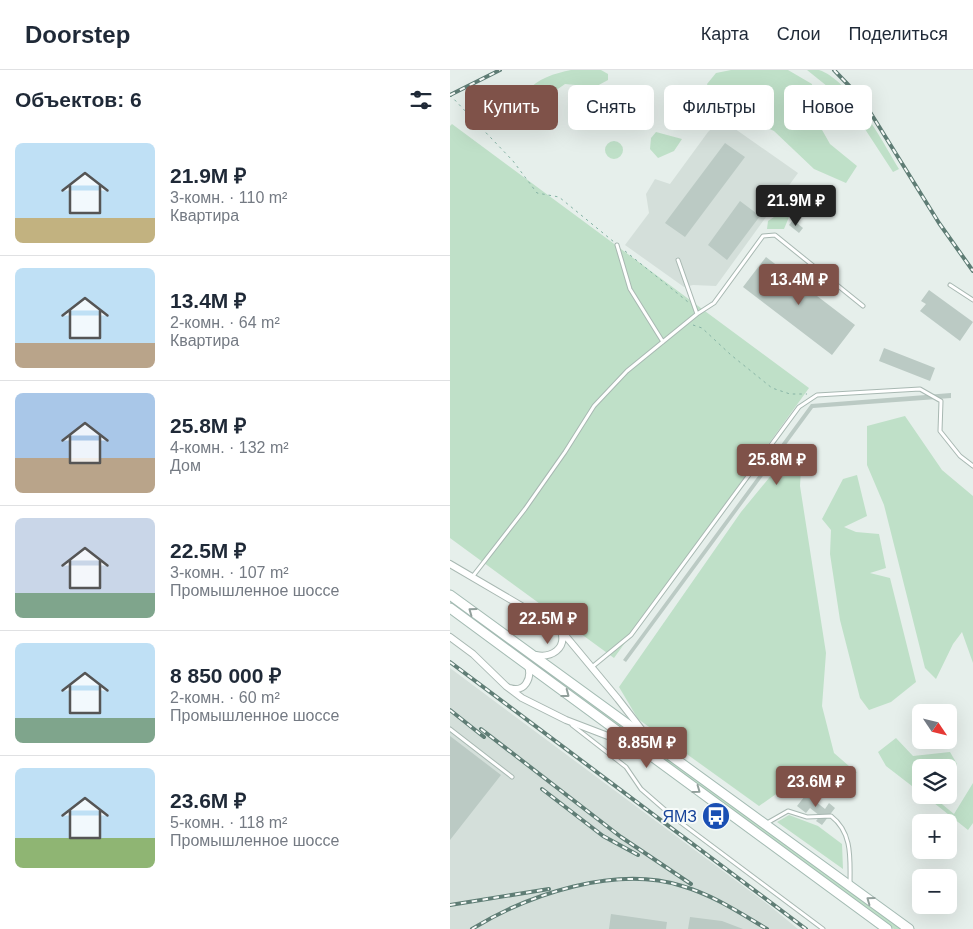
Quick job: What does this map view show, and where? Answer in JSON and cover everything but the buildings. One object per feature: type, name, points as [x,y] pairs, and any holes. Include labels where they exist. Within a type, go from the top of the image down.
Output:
[{"type":"main road","points":[[450,595],[910,929]]},
{"type":"main road","points":[[450,608],[887,929]]},
{"type":"street","points":[[450,564],[559,628],[647,737]]},
{"type":"street","points":[[533,654],[544,657],[553,655],[558,651],[563,640],[559,628]]},
{"type":"street","points":[[450,637],[473,654],[506,686],[522,698],[566,720],[640,749]]},
{"type":"street","points":[[506,686],[514,689],[522,687],[528,681],[530,673],[527,664]]},
{"type":"lane","points":[[473,576],[542,484],[594,406],[627,371],[696,314],[714,303],[763,236],[775,235],[863,306]]},
{"type":"lane","points":[[617,245],[630,289],[663,342]]},
{"type":"lane","points":[[678,260],[696,314]]},
{"type":"lane","points":[[950,285],[973,300]]},
{"type":"lane","points":[[592,667],[631,634],[799,407],[817,395],[920,389],[941,401],[940,431],[960,456],[973,466]]},
{"type":"lane","points":[[566,720],[626,767],[641,788],[672,816],[822,929]]},
{"type":"lane","points":[[450,729],[512,777]]},
{"type":"lane","points":[[766,824],[788,811],[807,817],[830,816],[840,823],[850,847],[850,886]]},
{"type":"path","points":[[450,95],[513,161],[537,193],[559,197],[694,308]]},
{"type":"path","points":[[687,323],[702,328],[731,356],[772,388],[790,394],[817,395]]},
{"type":"shaded area","points":[[710,130],[737,130],[798,173],[716,286],[693,285],[684,287],[625,245],[649,213],[646,194],[655,179],[670,184]]},
{"type":"shaded area","points":[[450,668],[770,906],[798,929],[450,929]]},
{"type":"green space","points":[[571,70],[601,70],[608,74],[608,80],[599,85],[565,84],[558,89],[558,85],[533,85],[559,73]]},
{"type":"green space","points":[[731,70],[788,70],[812,84],[784,85],[784,130],[822,130],[830,144],[857,166],[846,183],[814,169],[772,130],[774,130],[774,85],[707,85],[716,73]]},
{"type":"green space","points":[[807,70],[819,70],[831,76],[841,85],[826,85]]},
{"type":"green space","points":[[452,124],[809,388],[614,658],[450,538],[450,126]]},
{"type":"green space","points":[[872,124],[899,169],[893,172],[866,130],[872,130]]},
{"type":"green space","points":[[656,132],[682,139],[674,151],[658,158],[650,149],[651,138]]},
{"type":"green space","points":[[610,141],[618,141],[623,146],[621,157],[610,159],[605,154],[605,146]]},
{"type":"green space","points":[[780,213],[789,217],[784,229],[767,229],[768,221]]},
{"type":"green space","points":[[905,416],[942,470],[973,496],[973,663],[962,632],[953,644],[936,679],[925,668],[884,505],[867,465],[867,426]]},
{"type":"green space","points":[[787,456],[801,469],[800,486],[826,653],[822,706],[834,753],[857,773],[803,775],[759,806],[638,719],[619,687],[741,512]]},
{"type":"green space","points":[[857,475],[867,516],[844,527],[856,532],[879,534],[886,568],[870,573],[890,578],[916,682],[891,702],[869,710],[860,698],[840,620],[830,554],[831,530],[822,519],[843,479]]},
{"type":"green space","points":[[527,657],[559,678],[901,929],[894,929],[887,924],[557,682]]},
{"type":"green space","points":[[896,738],[913,756],[950,752],[954,759],[912,759],[912,786],[886,766],[878,752]]},
{"type":"green space","points":[[973,783],[973,823],[968,830],[957,821],[957,814],[954,814]]},
{"type":"green space","points":[[935,804],[942,804],[954,814],[948,814]]},
{"type":"green space","points":[[789,815],[818,826],[842,844],[843,869],[777,822]]},
{"type":"railway","points":[[450,95],[500,70]]},
{"type":"railway","points":[[834,70],[858,95],[870,112],[939,223],[973,271]]},
{"type":"railway","points":[[450,662],[806,929]]},
{"type":"railway","points":[[450,710],[484,737]]},
{"type":"railway","points":[[481,729],[621,837],[691,884]]},
{"type":"railway","points":[[542,789],[603,836],[638,855]]},
{"type":"railway","points":[[472,929],[495,916],[546,894],[574,886],[629,879],[656,880],[705,894],[767,929]]},
{"type":"railway","points":[[450,905],[549,889]]},
{"type":"place","name":"ЯМЗ","points":[[716,816]]}]
